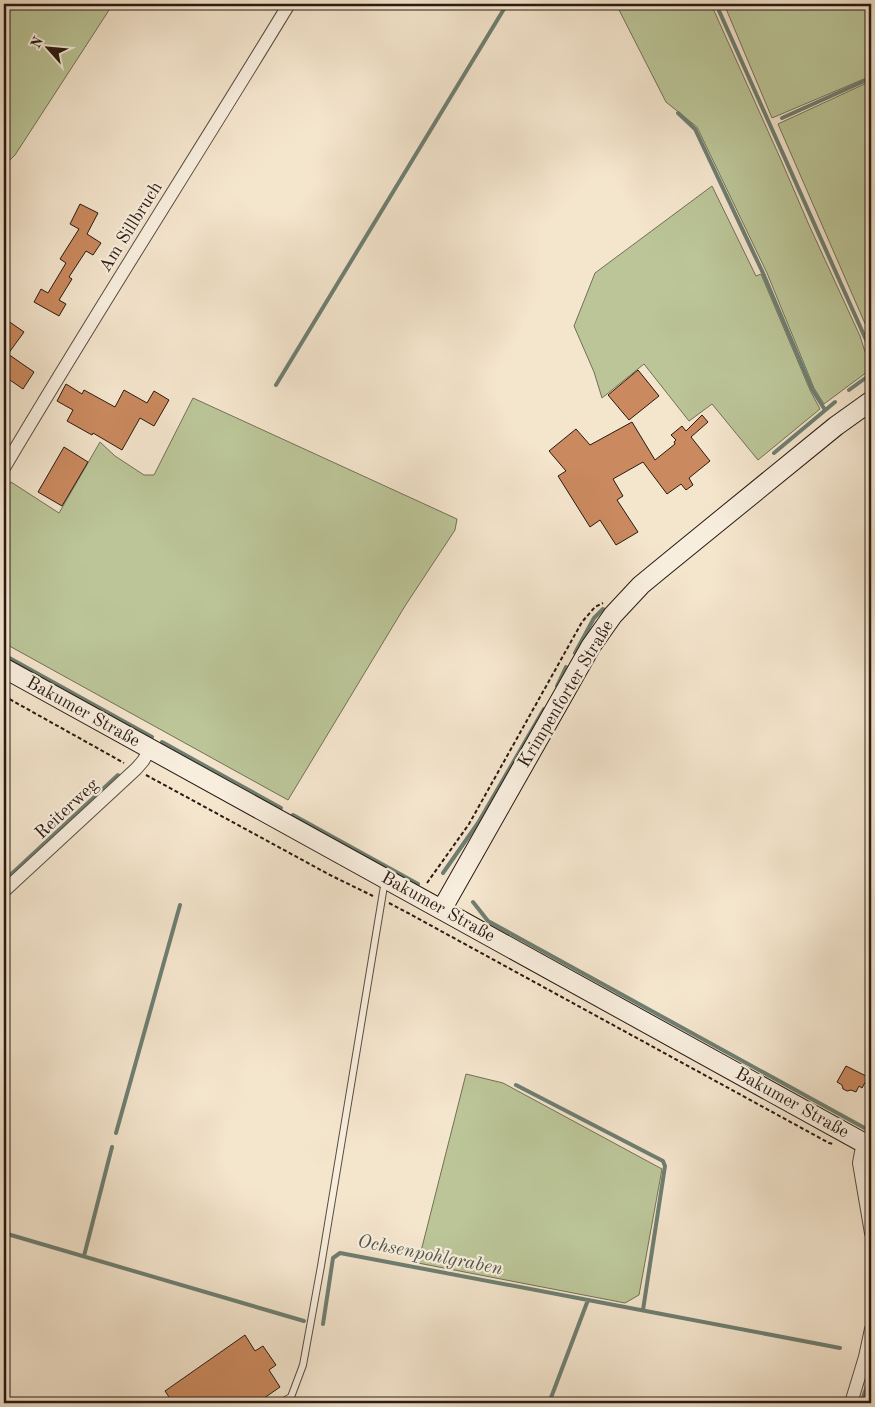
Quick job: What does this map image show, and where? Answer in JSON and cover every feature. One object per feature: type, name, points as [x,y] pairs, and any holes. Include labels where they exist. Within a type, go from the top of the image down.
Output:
[{"type":"main road","name":"Krimpenforter Straße","points":[[442,909],[591,646],[613,615],[648,579],[829,432],[871,401]]},
{"type":"main road","name":"Bakumer Straße","points":[[4,668],[868,1145]]},
{"type":"street","name":"Am Sillbruch","points":[[4,468],[40,406],[289,4]]},
{"type":"street","name":"Reiterweg","points":[[4,892],[136,770],[150,749]]},
{"type":"street","points":[[868,1145],[861,1152],[859,1163],[871,1233]]},
{"type":"street","points":[[851,1403],[865,1357],[871,1329]]},
{"type":"lane","points":[[280,1403],[292,1400],[303,1365],[385,878]]},
{"type":"path","points":[[418,897],[469,824],[582,622]]},
{"type":"path","points":[[4,696],[330,875],[417,917],[829,1143],[836,1144]]},
{"type":"green space","points":[[4,4],[113,4],[15,155],[4,166]]},
{"type":"green space","points":[[616,4],[711,4],[860,336],[866,355],[867,372],[824,404],[814,388],[767,273],[697,127],[666,102]]},
{"type":"green space","points":[[724,4],[871,4],[871,76],[772,118]]},
{"type":"green space","points":[[871,81],[871,334],[870,335],[778,124]]},
{"type":"green space","points":[[712,186],[756,276],[761,274],[810,390],[820,409],[758,460],[712,404],[689,421],[644,364],[602,398],[594,372],[574,326],[595,273]]},
{"type":"green space","points":[[193,398],[457,519],[455,530],[405,606],[288,800],[4,643],[4,495],[11,482],[59,513],[100,442],[115,456],[144,475],[154,475]]},
{"type":"green space","points":[[466,1074],[503,1083],[662,1169],[639,1295],[625,1303],[418,1263]]},
{"type":"building","points":[[80,204],[98,213],[87,234],[101,243],[93,255],[86,251],[69,277],[72,279],[59,300],[66,304],[59,316],[34,302],[41,289],[48,293],[66,263],[60,259],[79,229],[70,224]]},
{"type":"building","points":[[4,318],[24,332],[8,354],[34,372],[23,389],[4,376]]},
{"type":"building","points":[[638,370],[659,396],[629,420],[608,395]]},
{"type":"building","points":[[66,384],[82,394],[84,390],[115,407],[124,390],[147,403],[154,391],[169,400],[154,426],[140,418],[122,450],[93,433],[92,435],[67,421],[73,410],[57,401]]},
{"type":"building","points":[[702,415],[708,422],[691,437],[710,461],[689,478],[693,485],[686,490],[681,484],[667,494],[643,462],[613,479],[623,496],[617,500],[638,532],[616,545],[600,520],[590,527],[558,476],[566,471],[549,451],[576,429],[590,445],[632,422],[655,460],[675,444],[676,440],[671,435],[682,426],[686,431]]},
{"type":"building","points":[[64,447],[88,462],[62,506],[38,492]]},
{"type":"building","points":[[846,1066],[868,1077],[862,1088],[859,1086],[856,1092],[843,1089],[842,1085],[837,1082]]},
{"type":"building","points":[[245,1335],[255,1351],[263,1346],[276,1365],[269,1370],[280,1387],[257,1403],[173,1403],[165,1391]]},
{"type":"waterway","points":[[276,385],[507,4]]},
{"type":"waterway","points":[[716,4],[867,342],[871,357]]},
{"type":"waterway","points":[[782,118],[871,78]]},
{"type":"waterway","points":[[678,113],[695,129],[763,273],[812,389],[825,410]]},
{"type":"waterway","points":[[849,390],[871,374]]},
{"type":"waterway","points":[[774,453],[835,402]]},
{"type":"waterway","points":[[575,653],[594,618],[603,609]]},
{"type":"waterway","points":[[4,655],[152,737]]},
{"type":"waterway","points":[[557,686],[566,667]]},
{"type":"waterway","points":[[443,873],[478,823],[544,709]]},
{"type":"waterway","points":[[162,742],[281,808]]},
{"type":"waterway","points":[[4,881],[118,775]]},
{"type":"waterway","points":[[293,815],[418,884]]},
{"type":"waterway","points":[[473,902],[488,921],[870,1131]]},
{"type":"waterway","points":[[116,1133],[180,905]]},
{"type":"waterway","points":[[516,1085],[663,1161],[665,1166],[643,1310]]},
{"type":"waterway","points":[[84,1256],[112,1147]]},
{"type":"waterway","name":"Ochsenpohlgraben","points":[[4,1233],[304,1321]]},
{"type":"waterway","name":"Ochsenpohlgraben","points":[[323,1324],[333,1258],[340,1253],[588,1300],[549,1403]]},
{"type":"waterway","name":"Ochsenpohlgraben","points":[[588,1300],[840,1348]]},
{"type":"waterway","points":[[861,1403],[871,1375]]}]
